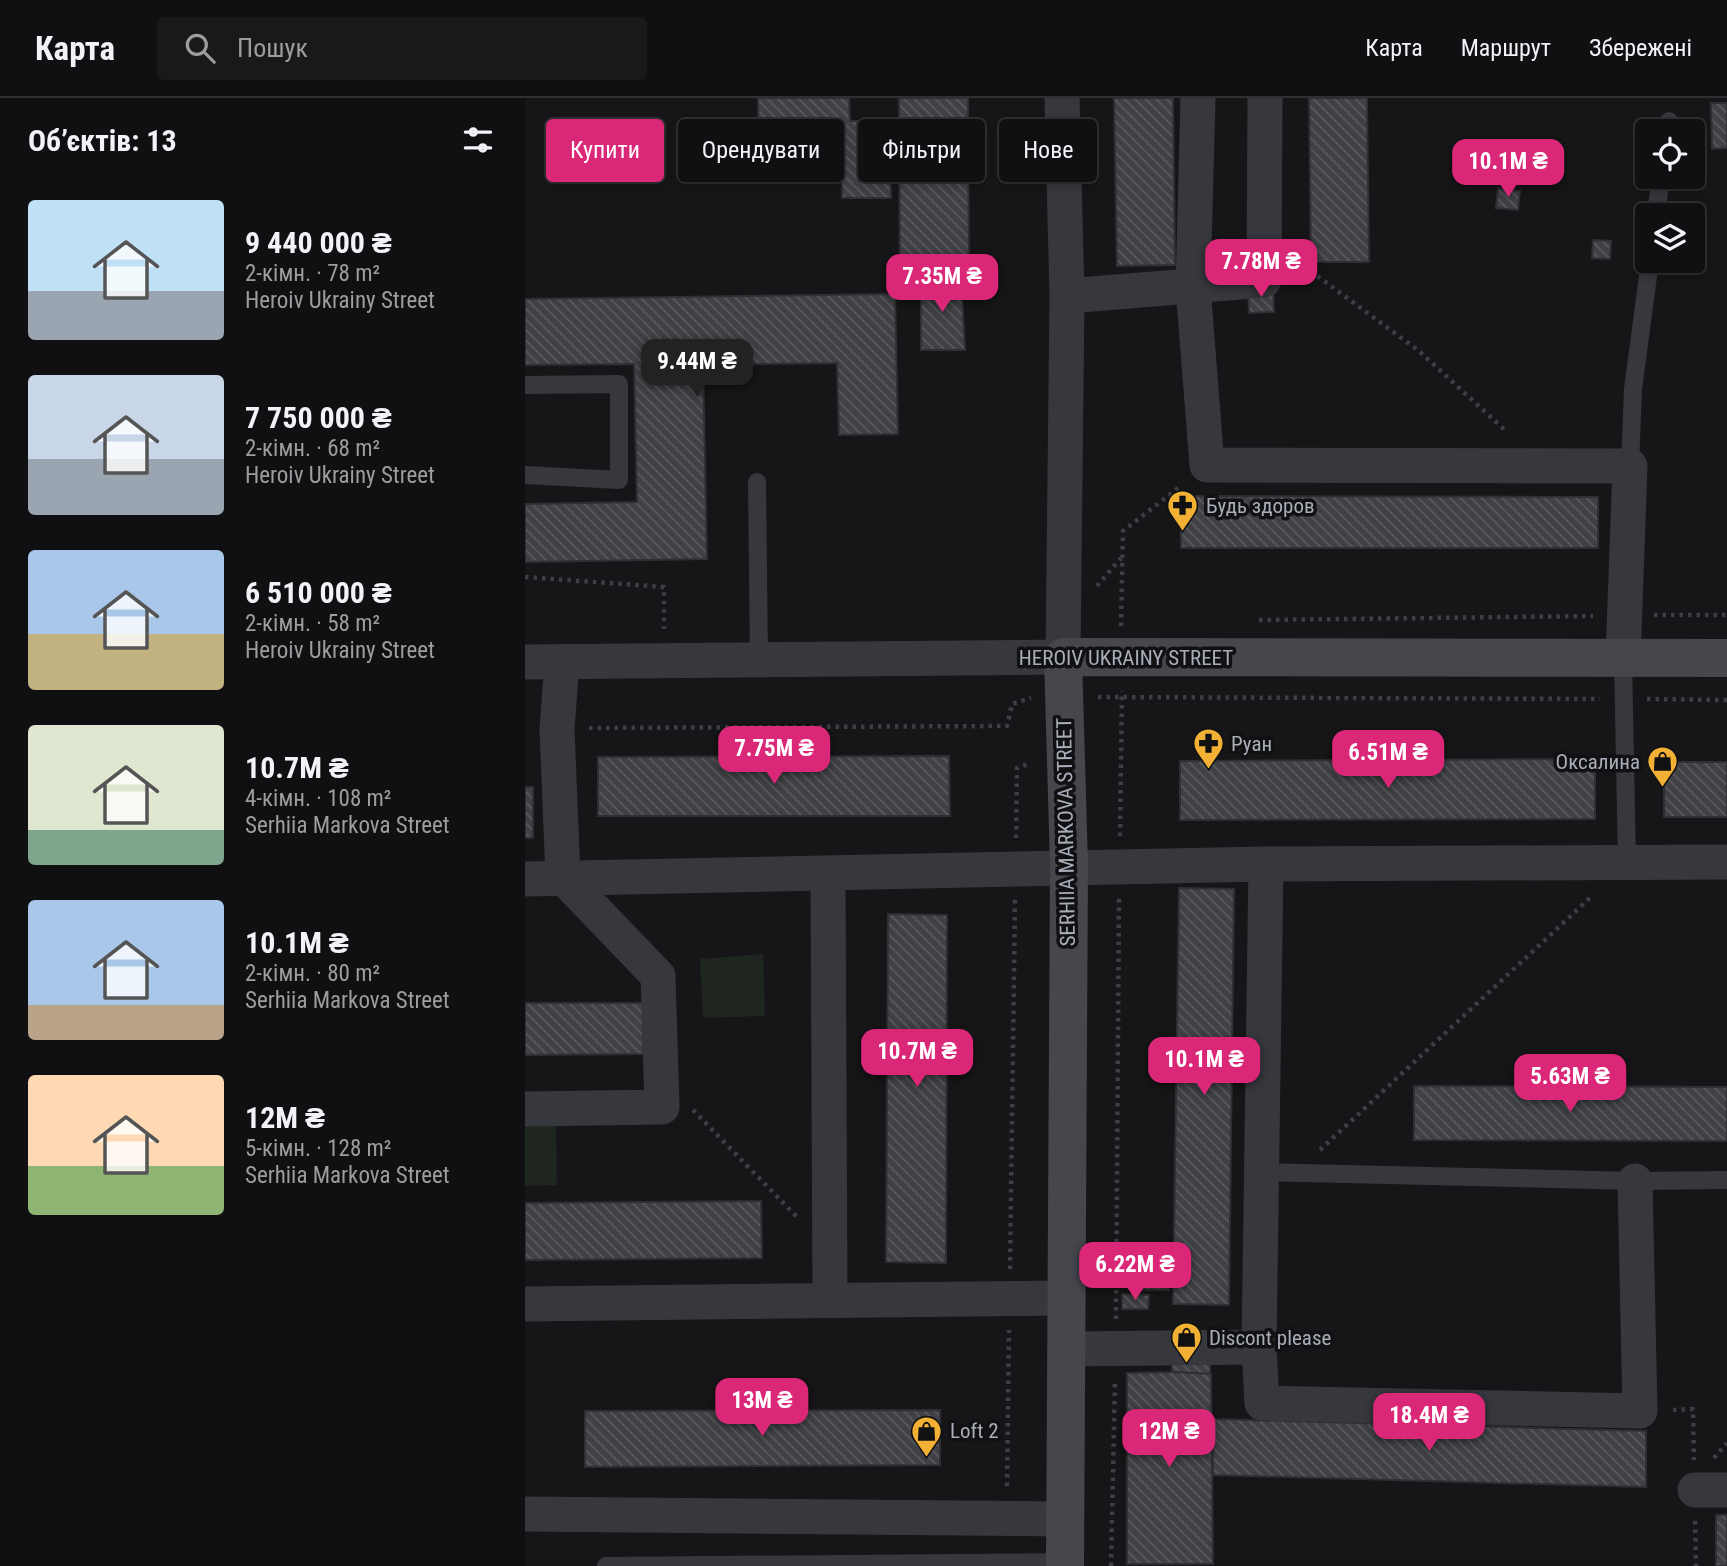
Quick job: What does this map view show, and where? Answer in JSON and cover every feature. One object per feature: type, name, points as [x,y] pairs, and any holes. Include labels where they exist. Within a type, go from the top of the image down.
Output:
[{"type":"street","name":"SERHIIA MARKOVA STREET","points":[[1062,98],[1067,296],[1063,657],[1042,698],[1069,866],[1065,1564]]},
{"type":"street","points":[[1198,98],[1193,287],[1207,465],[1630,466],[1623,659]]},
{"type":"street","points":[[1067,296],[1264,280],[1265,98]]},
{"type":"street","name":"HEROIV UKRAINY STREET","points":[[525,662],[1063,657],[1727,658]]},
{"type":"street","points":[[525,1108],[662,1107],[658,976],[563,877],[557,729],[562,662]]},
{"type":"street","points":[[525,878],[828,874],[1119,865],[1727,862]]},
{"type":"street","points":[[1266,864],[1280,1172],[1259,1347],[1262,1403],[1640,1411],[1635,1181]]},
{"type":"street","points":[[828,874],[830,1300]]},
{"type":"street","points":[[525,1304],[1066,1298]]},
{"type":"street","points":[[1067,1349],[1259,1347]]},
{"type":"street","points":[[525,1514],[1066,1519]]},
{"type":"lane","points":[[1630,466],[1633,389],[1648,273]]},
{"type":"lane","points":[[525,385],[619,384],[619,480],[525,475]]},
{"type":"lane","points":[[757,482],[759,660]]},
{"type":"lane","points":[[1623,659],[1627,863]]},
{"type":"lane","points":[[1280,1172],[1635,1181],[1727,1180]]},
{"type":"lane","points":[[606,1566],[1065,1564]]},
{"type":"path","points":[[1264,257],[1292,257],[1419,351],[1544,466]]},
{"type":"path","points":[[1120,622],[1123,531],[1207,465]]},
{"type":"path","points":[[525,577],[664,587],[664,629]]},
{"type":"path","points":[[1111,1566],[1116,1349],[1121,679]]},
{"type":"path","points":[[557,729],[1007,726],[1012,704],[1042,698],[1727,700]]},
{"type":"path","points":[[1007,1518],[1017,768],[1033,762],[1033,749]]},
{"type":"path","points":[[1280,1172],[1627,863]]},
{"type":"path","points":[[661,1078],[830,1250]]},
{"type":"shaded area","points":[[763,954],[765,1016],[703,1018],[700,959]]},
{"type":"shaded area","points":[[556,1122],[557,1185],[525,1186],[525,1123]]},
{"type":"building","points":[[758,98],[849,98],[850,121],[858,121],[858,182],[890,182],[891,198],[842,198],[844,119],[758,119]]},
{"type":"building","points":[[899,98],[968,98],[968,119],[899,119]]},
{"type":"building","points":[[1114,98],[1173,98],[1175,265],[1117,266]]},
{"type":"building","points":[[1309,98],[1367,98],[1369,262],[1311,262]]},
{"type":"building","points":[[1711,103],[1727,103],[1727,148],[1712,149]]},
{"type":"building","points":[[899,182],[968,182],[969,276],[900,277]]},
{"type":"building","points":[[1498,188],[1520,191],[1518,210],[1496,208]]},
{"type":"building","points":[[1593,240],[1611,241],[1610,259],[1592,258]]},
{"type":"building","points":[[921,276],[961,276],[965,350],[921,350]]},
{"type":"building","points":[[1273,285],[1274,312],[1249,313],[1248,286]]},
{"type":"building","points":[[895,294],[898,434],[839,435],[837,363],[703,365],[707,559],[525,562],[525,504],[637,502],[634,364],[525,365],[525,299]]},
{"type":"building","points":[[1181,496],[1598,497],[1598,548],[1181,548]]},
{"type":"building","points":[[949,756],[950,816],[598,816],[598,757]]},
{"type":"building","points":[[1595,759],[1595,819],[1180,820],[1180,761]]},
{"type":"building","points":[[1664,762],[1727,762],[1727,817],[1664,817]]},
{"type":"building","points":[[525,787],[533,787],[533,838],[525,838]]},
{"type":"building","points":[[1179,888],[1234,889],[1229,1305],[1173,1304]]},
{"type":"building","points":[[888,914],[947,915],[946,1263],[886,1262]]},
{"type":"building","points":[[525,1003],[643,1003],[643,1054],[525,1055]]},
{"type":"building","points":[[1414,1086],[1727,1087],[1727,1141],[1414,1140]]},
{"type":"building","points":[[761,1201],[762,1258],[525,1260],[525,1203]]},
{"type":"building","points":[[1169,1256],[1169,1290],[1136,1290],[1136,1271],[1147,1270],[1145,1257]]},
{"type":"building","points":[[1122,1294],[1149,1295],[1148,1309],[1122,1309]]},
{"type":"building","points":[[1172,1358],[1210,1360],[1210,1374],[1172,1372]]},
{"type":"building","points":[[1127,1373],[1211,1374],[1213,1564],[1127,1564]]},
{"type":"building","points":[[940,1410],[940,1465],[585,1467],[585,1411]]},
{"type":"building","points":[[1212,1419],[1646,1431],[1646,1487],[1213,1475]]},
{"type":"building","points":[[1716,1515],[1727,1515],[1727,1566],[1716,1566]]},
{"type":"place","name":"Будь здоров","points":[[1183,533]]},
{"type":"place","name":"Руан","points":[[1208,771]]},
{"type":"place","name":"Оксалина","points":[[1663,789]]},
{"type":"place","name":"Discont please","points":[[1186,1365]]},
{"type":"place","name":"Loft 2","points":[[927,1458]]}]
